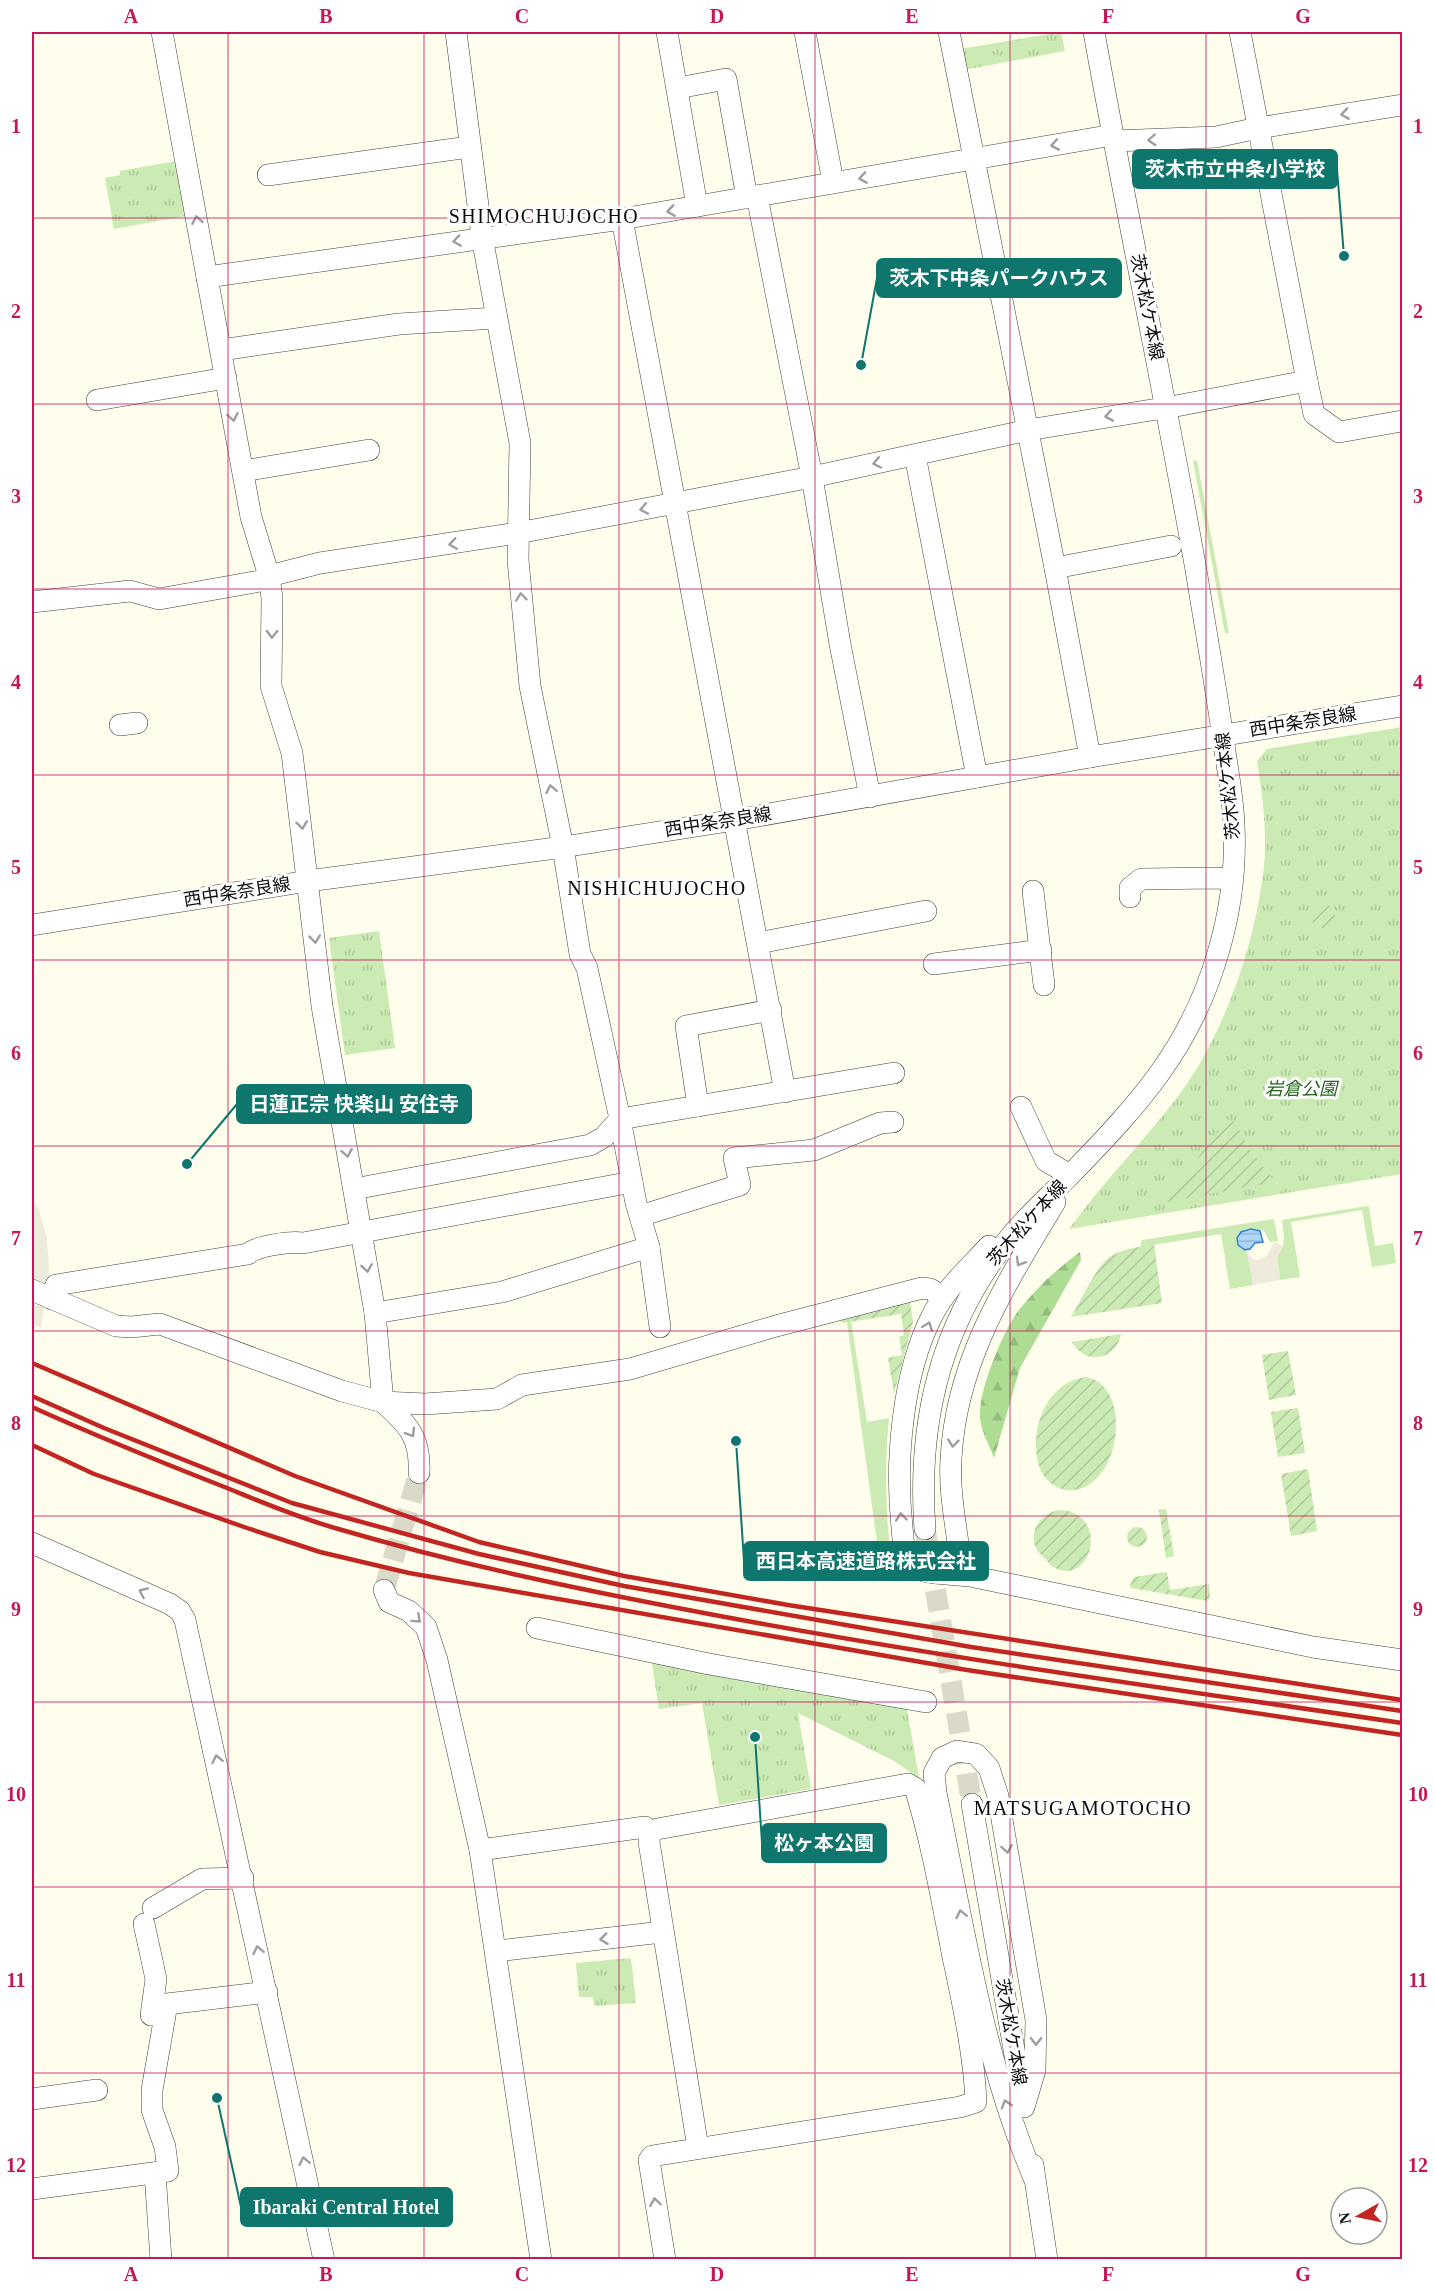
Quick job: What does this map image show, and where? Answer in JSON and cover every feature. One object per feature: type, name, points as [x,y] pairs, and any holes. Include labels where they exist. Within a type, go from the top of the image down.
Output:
[{"type":"street","points":[[162,32],[251,517],[272,598],[271,686],[292,753],[321,1005],[375,1313],[383,1402],[411,1429],[418,1445],[419,1473]]},
{"type":"street","points":[[456,32],[482,237],[520,443],[518,560],[530,686],[563,847],[580,954],[587,968],[632,1182],[649,1247],[660,1327]]},
{"type":"street","points":[[667,32],[697,206]]},
{"type":"street","points":[[805,32],[833,182]]},
{"type":"street","points":[[949,32],[1055,568],[1089,757]]},
{"type":"street","name":"茨木松ケ本線","points":[[926,1529],[923,1476],[926,1434],[935,1384],[945,1352],[970,1295],[1015,1231],[1152,1087],[1186,1032],[1204,994],[1224,932],[1232,879],[1234,825],[1218,696],[1167,406],[1094,32]]},
{"type":"street","points":[[1240,32],[1314,414],[1339,432],[1402,421]]},
{"type":"street","points":[[678,88],[726,79],[812,477],[840,644],[870,797]]},
{"type":"street","points":[[207,278],[482,237],[622,219],[833,182],[1113,138],[1215,137],[1402,105]]},
{"type":"street","points":[[268,175],[469,147]]},
{"type":"street","points":[[622,219],[785,1092]]},
{"type":"street","points":[[221,350],[399,324],[496,318]]},
{"type":"street","points":[[97,400],[226,378]]},
{"type":"street","points":[[32,602],[130,591],[159,599],[260,581],[268,576],[320,563],[518,533],[812,477],[1028,430],[1308,381]]},
{"type":"street","points":[[243,471],[369,450]]},
{"type":"street","points":[[915,455],[977,777]]},
{"type":"street","points":[[1055,568],[1171,546]]},
{"type":"street","name":"西中条奈良線","points":[[32,925],[308,881],[563,847],[735,820],[1089,757],[1402,706]]},
{"type":"street","points":[[1130,897],[1130,888],[1141,879],[1232,879]]},
{"type":"street","points":[[1033,891],[1044,985]]},
{"type":"street","points":[[758,943],[926,911]]},
{"type":"street","points":[[934,964],[1041,951]]},
{"type":"street","points":[[698,1106],[686,1026],[771,1010]]},
{"type":"street","points":[[354,1189],[590,1145],[604,1137],[620,1119],[894,1074]]},
{"type":"street","points":[[1021,1107],[1046,1161],[1070,1175]]},
{"type":"street","points":[[640,1216],[740,1185],[734,1158],[814,1150],[880,1123],[893,1122]]},
{"type":"street","points":[[1070,1175],[1036,1196],[942,1296],[930,1319],[904,1405],[899,1505],[909,1561],[920,1570],[934,1573],[970,1576],[1313,1647],[1402,1660]]},
{"type":"street","points":[[970,1576],[959,1550],[951,1460],[957,1409],[965,1376],[979,1338],[996,1304],[1070,1175]]},
{"type":"street","points":[[52,1299],[56,1285],[248,1254],[251,1250],[295,1242],[303,1243],[632,1182]]},
{"type":"street","points":[[375,1313],[502,1292],[649,1247]]},
{"type":"street","points":[[32,1290],[116,1326],[160,1324],[342,1391],[383,1402],[425,1404],[497,1399],[522,1385],[630,1369],[776,1326],[922,1288],[930,1289],[942,1296]]},
{"type":"street","points":[[32,1543],[170,1604],[180,1611],[185,1620],[243,1878],[324,2259]]},
{"type":"street","points":[[934,1573],[950,1564],[959,1550]]},
{"type":"street","points":[[384,1590],[389,1602],[409,1611],[426,1627],[437,1660],[480,1850],[497,1951],[541,2259]]},
{"type":"street","points":[[537,1628],[709,1664],[926,1702]]},
{"type":"street","points":[[1024,2107],[1035,2070],[1036,2020],[998,1796],[989,1768],[976,1754],[957,1751],[942,1758],[934,1773],[936,1793],[985,2028],[1016,2135],[1034,2178]]},
{"type":"street","points":[[650,1834],[657,1829],[899,1784],[908,1784],[915,1788],[938,1879],[960,1991],[976,2102],[960,2107],[652,2156],[649,2160],[664,2259]]},
{"type":"street","name":"茨木松ケ本線","points":[[972,1804],[1024,2107],[1047,2259]]},
{"type":"street","points":[[480,1850],[645,1827],[650,1834],[649,1842],[698,2148]]},
{"type":"street","points":[[32,2189],[168,2171],[165,2147],[152,2110],[157,2008],[156,1979],[148,1916],[202,1879],[243,1878]]},
{"type":"street","points":[[497,1951],[663,1932]]},
{"type":"street","points":[[157,2008],[267,1992]]},
{"type":"street","points":[[32,2099],[97,2090]]},
{"type":"street","points":[[155,2173],[161,2259]]},
{"type":"green space","points":[[1061,32],[1065,51],[964,70],[960,49]]},
{"type":"green space","points":[[176,161],[186,216],[114,229],[105,178],[120,175],[120,171]]},
{"type":"green space","points":[[1197,460],[1229,633],[1225,633],[1193,461]]},
{"type":"green space","name":"岩倉公園","points":[[1402,727],[1402,1174],[1069,1229],[1179,1095],[1210,1045],[1223,1018],[1244,961],[1263,875],[1264,818],[1257,761],[1267,749]]},
{"type":"green space","points":[[1323,904],[1332,907],[1335,916],[1332,925],[1323,928],[1314,925],[1311,916],[1314,907]]},
{"type":"green space","points":[[379,931],[395,1048],[345,1055],[329,938]]},
{"type":"green space","points":[[1228,1119],[1235,1122],[1249,1149],[1275,1182],[1155,1204],[1186,1173]]},
{"type":"green space","points":[[1367,1206],[1375,1246],[1393,1243],[1396,1263],[1372,1267],[1362,1210],[1291,1222],[1300,1277],[1280,1280],[1277,1258],[1283,1246],[1282,1220]]},
{"type":"green space","points":[[1274,1219],[1278,1241],[1270,1242],[1264,1231],[1254,1229],[1240,1247],[1247,1252],[1253,1285],[1230,1289],[1221,1234],[1140,1247],[1142,1240]]},
{"type":"green space","points":[[1154,1244],[1162,1303],[1071,1317],[1095,1274],[1107,1259],[1123,1251]]},
{"type":"green space","points":[[1080,1252],[1081,1260],[1020,1368],[994,1458],[982,1428],[980,1406],[999,1346],[1019,1310],[1048,1279]]},
{"type":"green space","points":[[910,1302],[913,1322],[894,1394],[888,1358],[902,1355],[899,1337],[904,1335],[901,1314],[842,1323],[841,1319]]},
{"type":"green space","points":[[851,1321],[867,1422],[889,1418],[886,1494],[892,1569],[760,1550],[758,1542],[840,1550],[878,1550],[847,1322]]},
{"type":"green space","points":[[1121,1334],[1113,1350],[1100,1357],[1084,1355],[1072,1342]]},
{"type":"green space","points":[[1288,1351],[1296,1395],[1269,1400],[1262,1355]]},
{"type":"green space","points":[[1087,1377],[1102,1385],[1112,1400],[1116,1419],[1115,1440],[1109,1460],[1099,1476],[1084,1487],[1066,1490],[1051,1484],[1041,1471],[1036,1442],[1038,1426],[1050,1399],[1060,1388],[1072,1381]]},
{"type":"green space","points":[[1298,1408],[1305,1453],[1278,1457],[1271,1412]]},
{"type":"green space","points":[[1308,1469],[1317,1531],[1291,1536],[1281,1474]]},
{"type":"green space","points":[[1166,1509],[1174,1556],[1166,1558],[1159,1510]]},
{"type":"green space","points":[[1060,1510],[1076,1514],[1086,1523],[1090,1536],[1090,1549],[1085,1560],[1076,1568],[1064,1571],[1050,1565],[1037,1550],[1034,1541],[1035,1529],[1042,1518],[1053,1511]]},
{"type":"green space","points":[[1137,1527],[1144,1530],[1147,1537],[1144,1544],[1137,1547],[1130,1544],[1127,1537],[1130,1530]]},
{"type":"green space","points":[[1167,1572],[1170,1590],[1209,1584],[1208,1601],[1131,1588],[1134,1577]]},
{"type":"green space","points":[[651,1658],[906,1704],[919,1778],[894,1761],[798,1713],[811,1789],[719,1805],[702,1703],[659,1709]]},
{"type":"green space","points":[[631,1958],[636,2003],[594,2006],[593,1997],[579,1997],[576,1963]]},
{"type":"shaded area","points":[[32,1198],[39,1210],[47,1238],[49,1270],[41,1328],[32,1324]]},
{"type":"shaded area","points":[[1275,1242],[1283,1246],[1277,1258],[1280,1280],[1253,1285],[1247,1252],[1252,1259],[1259,1260],[1266,1256]]},
{"type":"water","points":[[1251,1229],[1260,1231],[1263,1242],[1255,1243],[1250,1249],[1245,1250],[1238,1245],[1237,1238],[1241,1232]]},
{"type":"tunnel","points":[[384,1590],[419,1473]]},
{"type":"tunnel","points":[[925,1529],[972,1804]]},
{"type":"railway","points":[[32,1363],[295,1476],[479,1542],[624,1576],[788,1605],[1402,1700]]},
{"type":"railway","points":[[32,1396],[104,1428],[292,1503],[479,1554],[624,1586],[971,1647],[1402,1711]]},
{"type":"railway","points":[[32,1407],[306,1519],[434,1555],[534,1579],[736,1619],[902,1648],[1402,1723]]},
{"type":"railway","points":[[32,1445],[94,1474],[247,1528],[320,1552],[409,1573],[967,1670],[1402,1735]]},
{"type":"place","name":"茨木市立中条小学校","points":[[1344,256]]},
{"type":"place","name":"茨木下中条パークハウス","points":[[861,365]]},
{"type":"place","name":"日蓮正宗 快楽山 安住寺","points":[[187,1164]]},
{"type":"place","name":"西日本高速道路株式会社","points":[[736,1441]]},
{"type":"place","name":"松ヶ本公園","points":[[755,1737]]},
{"type":"place","name":"Ibaraki Central Hotel","points":[[217,2098]]},
{"type":"district","name":"SHIMOCHUJOCHO","points":[[544,216]]},
{"type":"district","name":"NISHICHUJOCHO","points":[[657,888]]},
{"type":"district","name":"MATSUGAMOTOCHO","points":[[1083,1808]]}]
